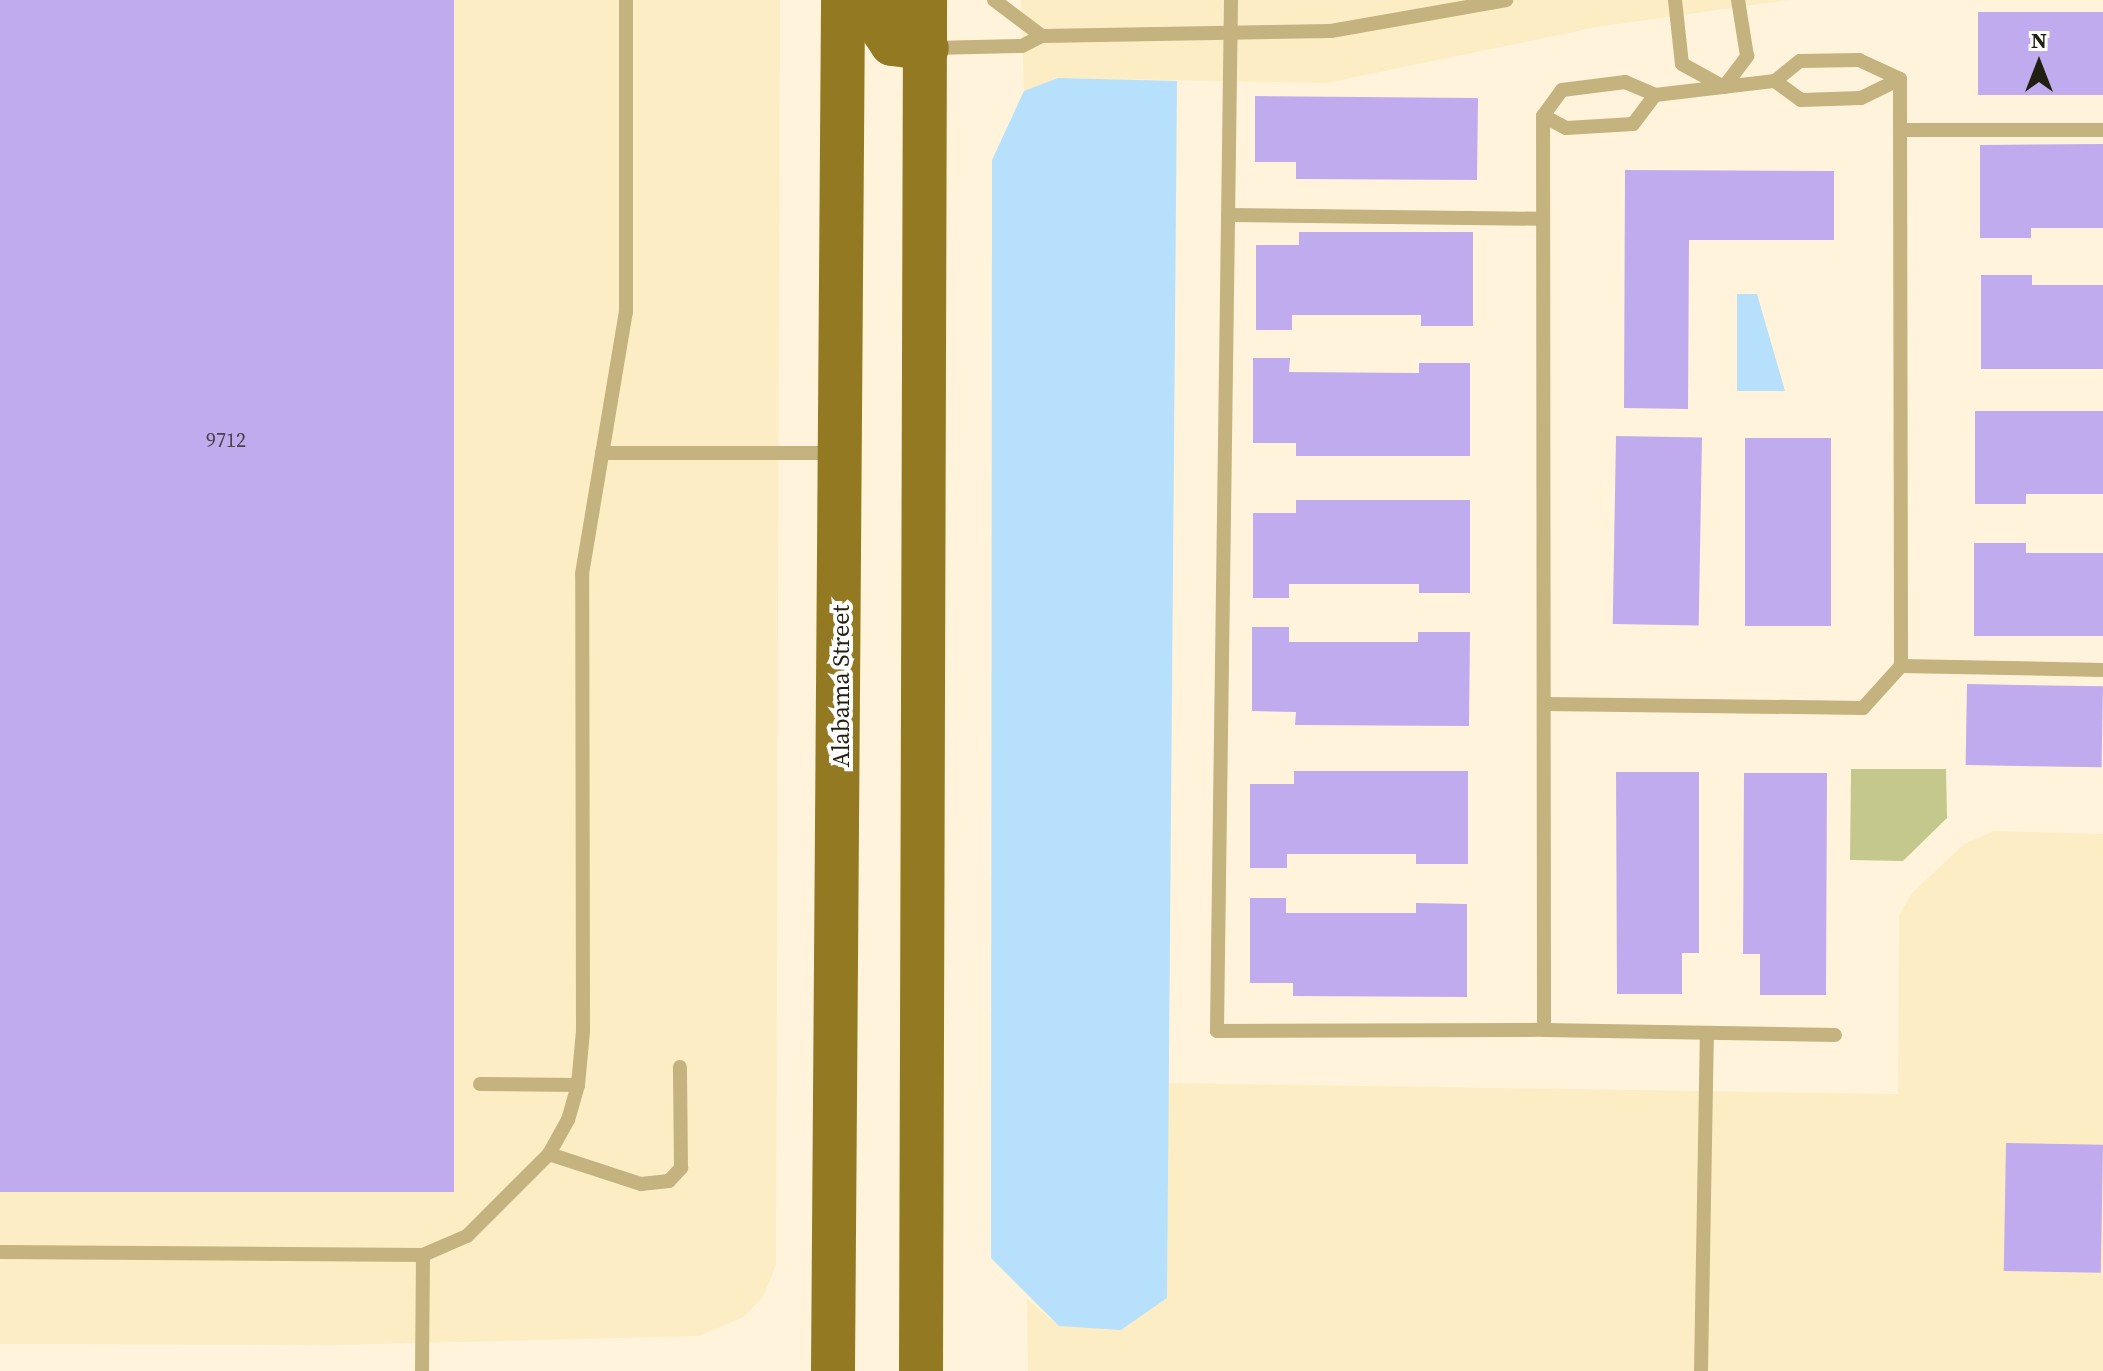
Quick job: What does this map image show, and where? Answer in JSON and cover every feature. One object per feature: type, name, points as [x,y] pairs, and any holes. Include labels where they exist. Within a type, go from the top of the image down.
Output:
[{"type":"main road","name":"Alabama Street","points":[[833,1371],[843,0]]},
{"type":"main road","points":[[883,0],[884,32],[892,44],[927,48]]},
{"type":"main road","points":[[921,1371],[925,0]]},
{"type":"lane","points":[[0,1252],[423,1255],[467,1236],[549,1154],[568,1120],[578,1085],[583,1031],[582,574],[626,312],[626,0]]},
{"type":"lane","points":[[994,0],[1042,36]]},
{"type":"lane","points":[[1231,0],[1217,1031],[1544,1030],[1835,1035]]},
{"type":"lane","points":[[927,48],[1022,46],[1042,36],[1231,36],[1331,31],[1436,6],[1506,0]]},
{"type":"lane","points":[[1675,0],[1682,64],[1724,87]]},
{"type":"lane","points":[[1724,87],[1747,56],[1738,0]]},
{"type":"lane","points":[[1544,1030],[1543,116],[1562,90],[1625,82],[1655,95],[1775,81],[1800,61],[1859,60],[1900,79]]},
{"type":"lane","points":[[1775,81],[1801,100],[1861,98],[1900,79]]},
{"type":"lane","points":[[1544,704],[1863,708],[1901,666],[1903,130],[1900,79]]},
{"type":"lane","points":[[1543,116],[1566,128],[1633,124],[1655,95]]},
{"type":"lane","points":[[1903,130],[2103,130]]},
{"type":"lane","points":[[1229,215],[1543,219]]},
{"type":"lane","points":[[602,453],[842,453]]},
{"type":"lane","points":[[1901,666],[2103,670]]},
{"type":"lane","points":[[1701,1371],[1707,1033]]},
{"type":"lane","points":[[549,1154],[641,1184],[669,1181],[681,1168],[680,1067]]},
{"type":"lane","points":[[480,1084],[578,1085]]},
{"type":"lane","points":[[422,1371],[423,1255]]},
{"type":"shaded area","points":[[0,0],[780,0],[776,1265],[763,1297],[744,1317],[699,1336],[336,1345],[0,1344]]},
{"type":"shaded area","points":[[1021,0],[1789,0],[1597,27],[1327,83],[1058,78],[1024,91]]},
{"type":"shaded area","points":[[1994,831],[2103,834],[2103,1371],[1028,1371],[1027,1299],[1059,1326],[1167,1298],[1168,1083],[1898,1094],[1899,915],[1912,893],[1964,844]]},
{"type":"green space","points":[[1851,769],[1946,769],[1947,818],[1903,861],[1850,860]]},
{"type":"water","points":[[1058,78],[1177,81],[1167,1298],[1121,1330],[1059,1326],[991,1258],[992,160],[1024,91]]},
{"type":"water","points":[[1737,294],[1757,294],[1785,391],[1737,391]]},
{"type":"building","points":[[0,0],[454,0],[454,1192],[0,1192]]},
{"type":"building","points":[[1978,12],[2103,12],[2103,95],[1978,95]]},
{"type":"building","points":[[1255,96],[1478,98],[1477,180],[1296,179],[1296,162],[1255,162]]},
{"type":"building","points":[[2103,144],[2103,228],[2031,228],[2031,238],[1980,238],[1980,145]]},
{"type":"building","points":[[1625,170],[1834,171],[1834,240],[1689,240],[1688,409],[1624,408]]},
{"type":"building","points":[[1299,232],[1473,232],[1473,326],[1421,326],[1421,315],[1292,315],[1292,330],[1256,330],[1256,245],[1299,245]]},
{"type":"building","points":[[1981,275],[2032,275],[2032,285],[2103,285],[2103,369],[1981,369]]},
{"type":"building","points":[[1253,358],[1290,358],[1289,372],[1419,373],[1419,363],[1470,363],[1470,456],[1296,456],[1296,443],[1253,443]]},
{"type":"building","points":[[1975,411],[2103,411],[2103,494],[2026,494],[2026,504],[1975,504]]},
{"type":"building","points":[[1616,436],[1702,438],[1699,625],[1613,624]]},
{"type":"building","points":[[1745,438],[1831,438],[1831,626],[1745,626]]},
{"type":"building","points":[[1296,500],[1470,500],[1470,593],[1419,593],[1419,584],[1289,584],[1289,598],[1253,598],[1253,513],[1296,513]]},
{"type":"building","points":[[1974,543],[2026,543],[2026,553],[2103,553],[2103,636],[1974,636]]},
{"type":"building","points":[[1252,627],[1289,627],[1289,642],[1418,642],[1418,632],[1470,632],[1469,726],[1295,725],[1296,712],[1252,711]]},
{"type":"building","points":[[1967,684],[2103,686],[2102,767],[1966,765]]},
{"type":"building","points":[[1294,771],[1468,771],[1468,864],[1416,864],[1416,854],[1287,854],[1287,868],[1250,868],[1250,784],[1294,784]]},
{"type":"building","points":[[1616,772],[1699,772],[1699,953],[1682,953],[1682,994],[1617,994]]},
{"type":"building","points":[[1744,773],[1827,773],[1826,995],[1760,995],[1760,954],[1743,954]]},
{"type":"building","points":[[1250,898],[1286,898],[1286,913],[1416,913],[1416,903],[1467,904],[1467,997],[1293,996],[1293,983],[1250,983]]},
{"type":"building","points":[[2006,1143],[2103,1145],[2101,1273],[2004,1271]]}]
